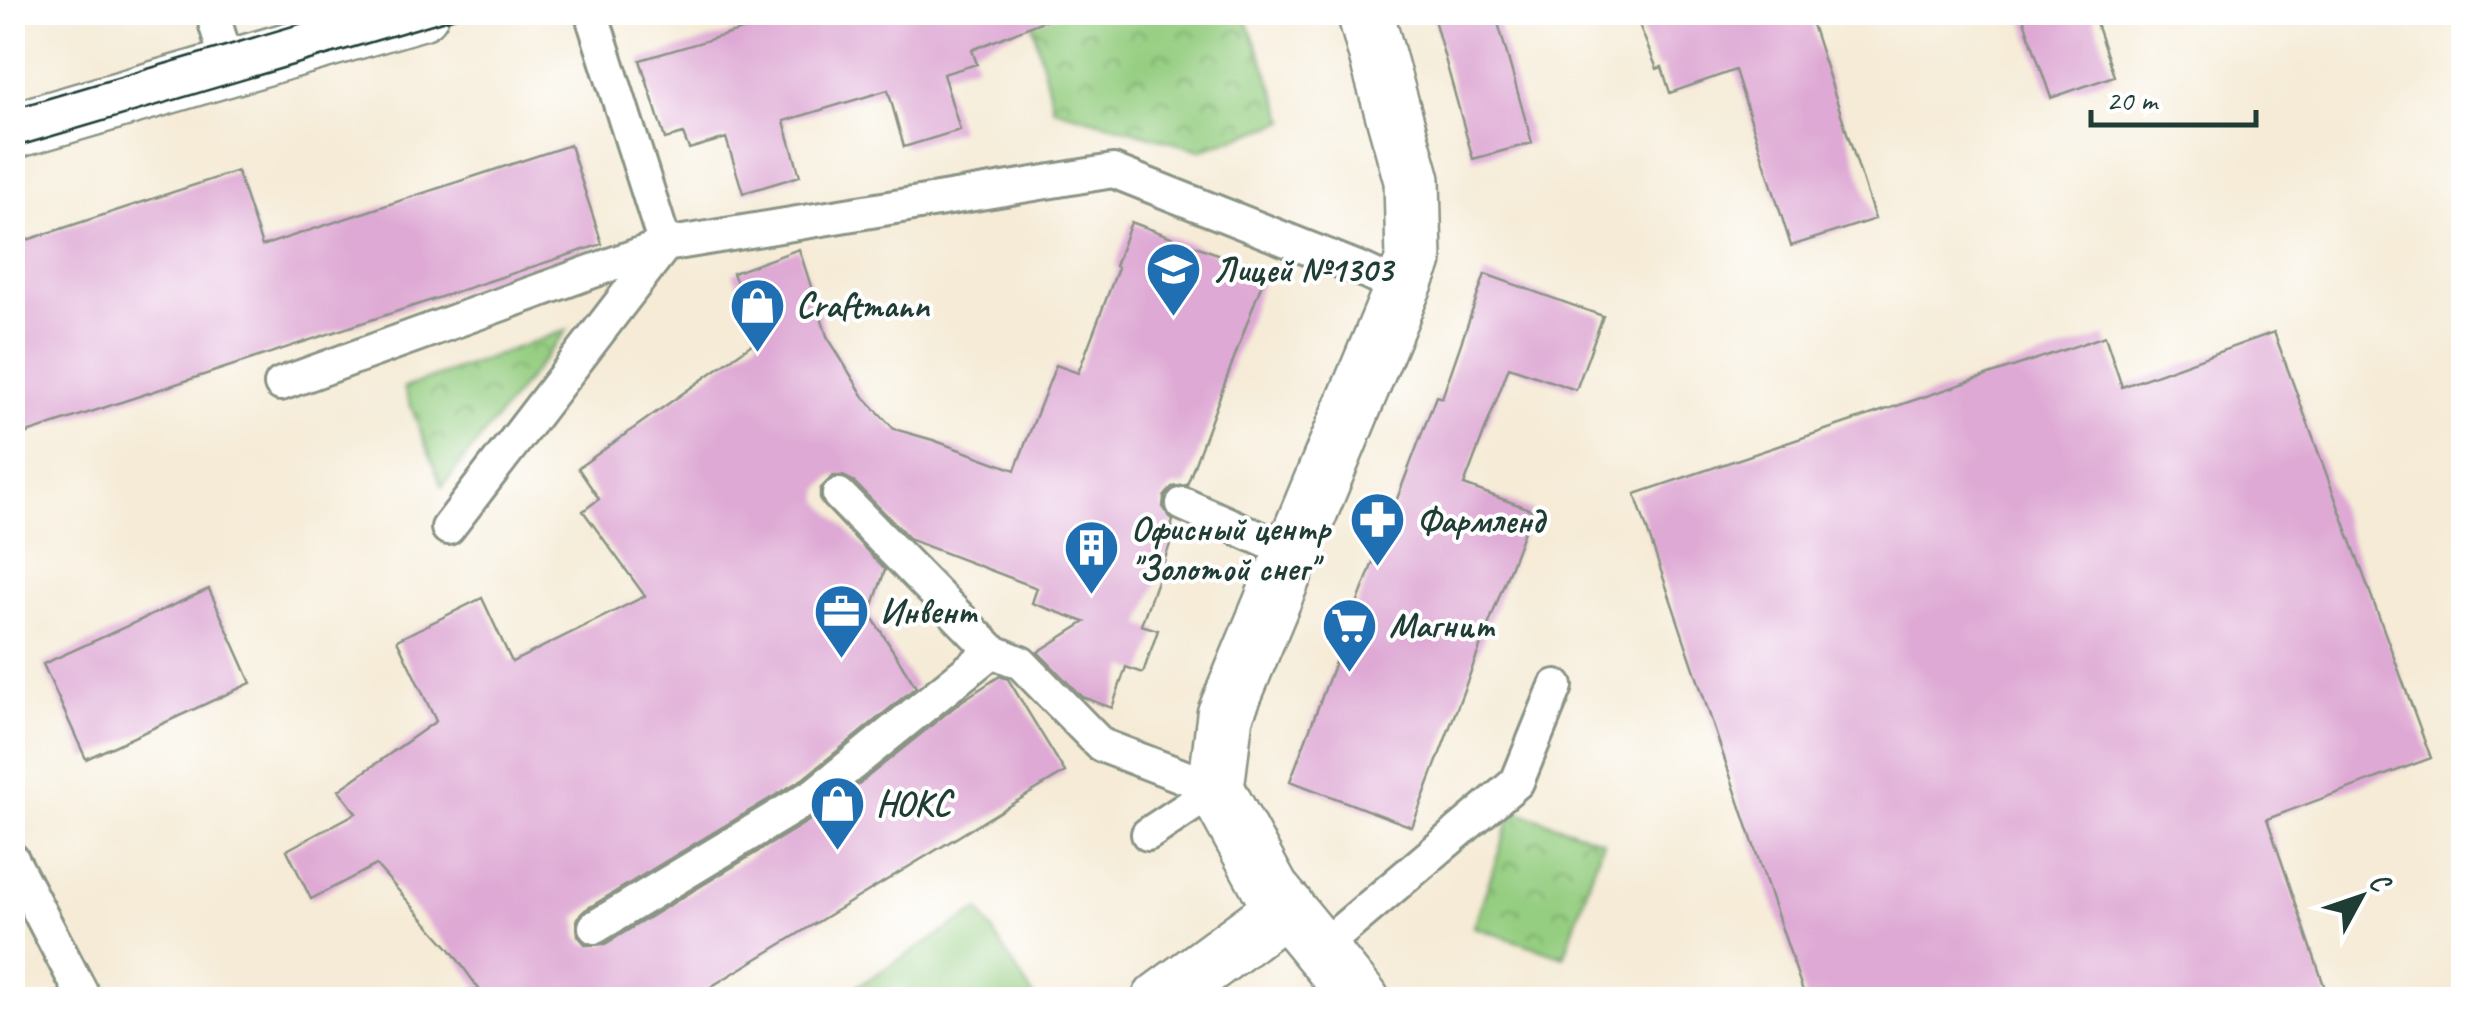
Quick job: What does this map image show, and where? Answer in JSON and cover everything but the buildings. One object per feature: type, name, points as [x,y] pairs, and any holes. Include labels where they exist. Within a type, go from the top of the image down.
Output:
[{"type":"street","points":[[12,131],[421,12]]},
{"type":"street","points":[[1361,1000],[1272,890],[1216,789],[1225,715],[1414,260],[1412,180],[1365,12]]},
{"type":"street","points":[[1160,1000],[1286,907]]},
{"type":"lane","points":[[212,12],[229,68]]},
{"type":"lane","points":[[590,12],[665,245]]},
{"type":"lane","points":[[281,384],[665,245],[1112,171],[1403,289]]},
{"type":"lane","points":[[448,528],[665,245]]},
{"type":"lane","points":[[839,495],[992,651],[1022,663],[1102,745],[1216,789]]},
{"type":"lane","points":[[1183,504],[1292,553]]},
{"type":"lane","points":[[595,927],[815,794],[992,651]]},
{"type":"lane","points":[[1320,948],[1517,782],[1556,686]]},
{"type":"lane","points":[[1148,834],[1216,789]]},
{"type":"lane","points":[[12,859],[85,1000]]},
{"type":"green space","points":[[1030,13],[1244,13],[1286,121],[1200,150],[1053,108]]},
{"type":"green space","points":[[567,330],[442,487],[404,388]]},
{"type":"green space","points":[[1513,810],[1603,841],[1564,957],[1474,927]]},
{"type":"green space","points":[[979,910],[1035,999],[837,999]]},
{"type":"tram line","points":[[12,109],[340,12]]},
{"type":"tram line","points":[[12,148],[473,12]]},
{"type":"place","name":"Лицей №1303","points":[[1174,318]]},
{"type":"place","name":"Craftmann","points":[[757,354]]},
{"type":"place","name":"Фармленд","points":[[1378,569]]},
{"type":"place","name":"Офисный центр \"Золотой снег\"","points":[[1092,597]]},
{"type":"place","name":"Инвент","points":[[841,660]]},
{"type":"place","name":"Магнит","points":[[1350,674]]},
{"type":"place","name":"НОКС","points":[[837,852]]}]
